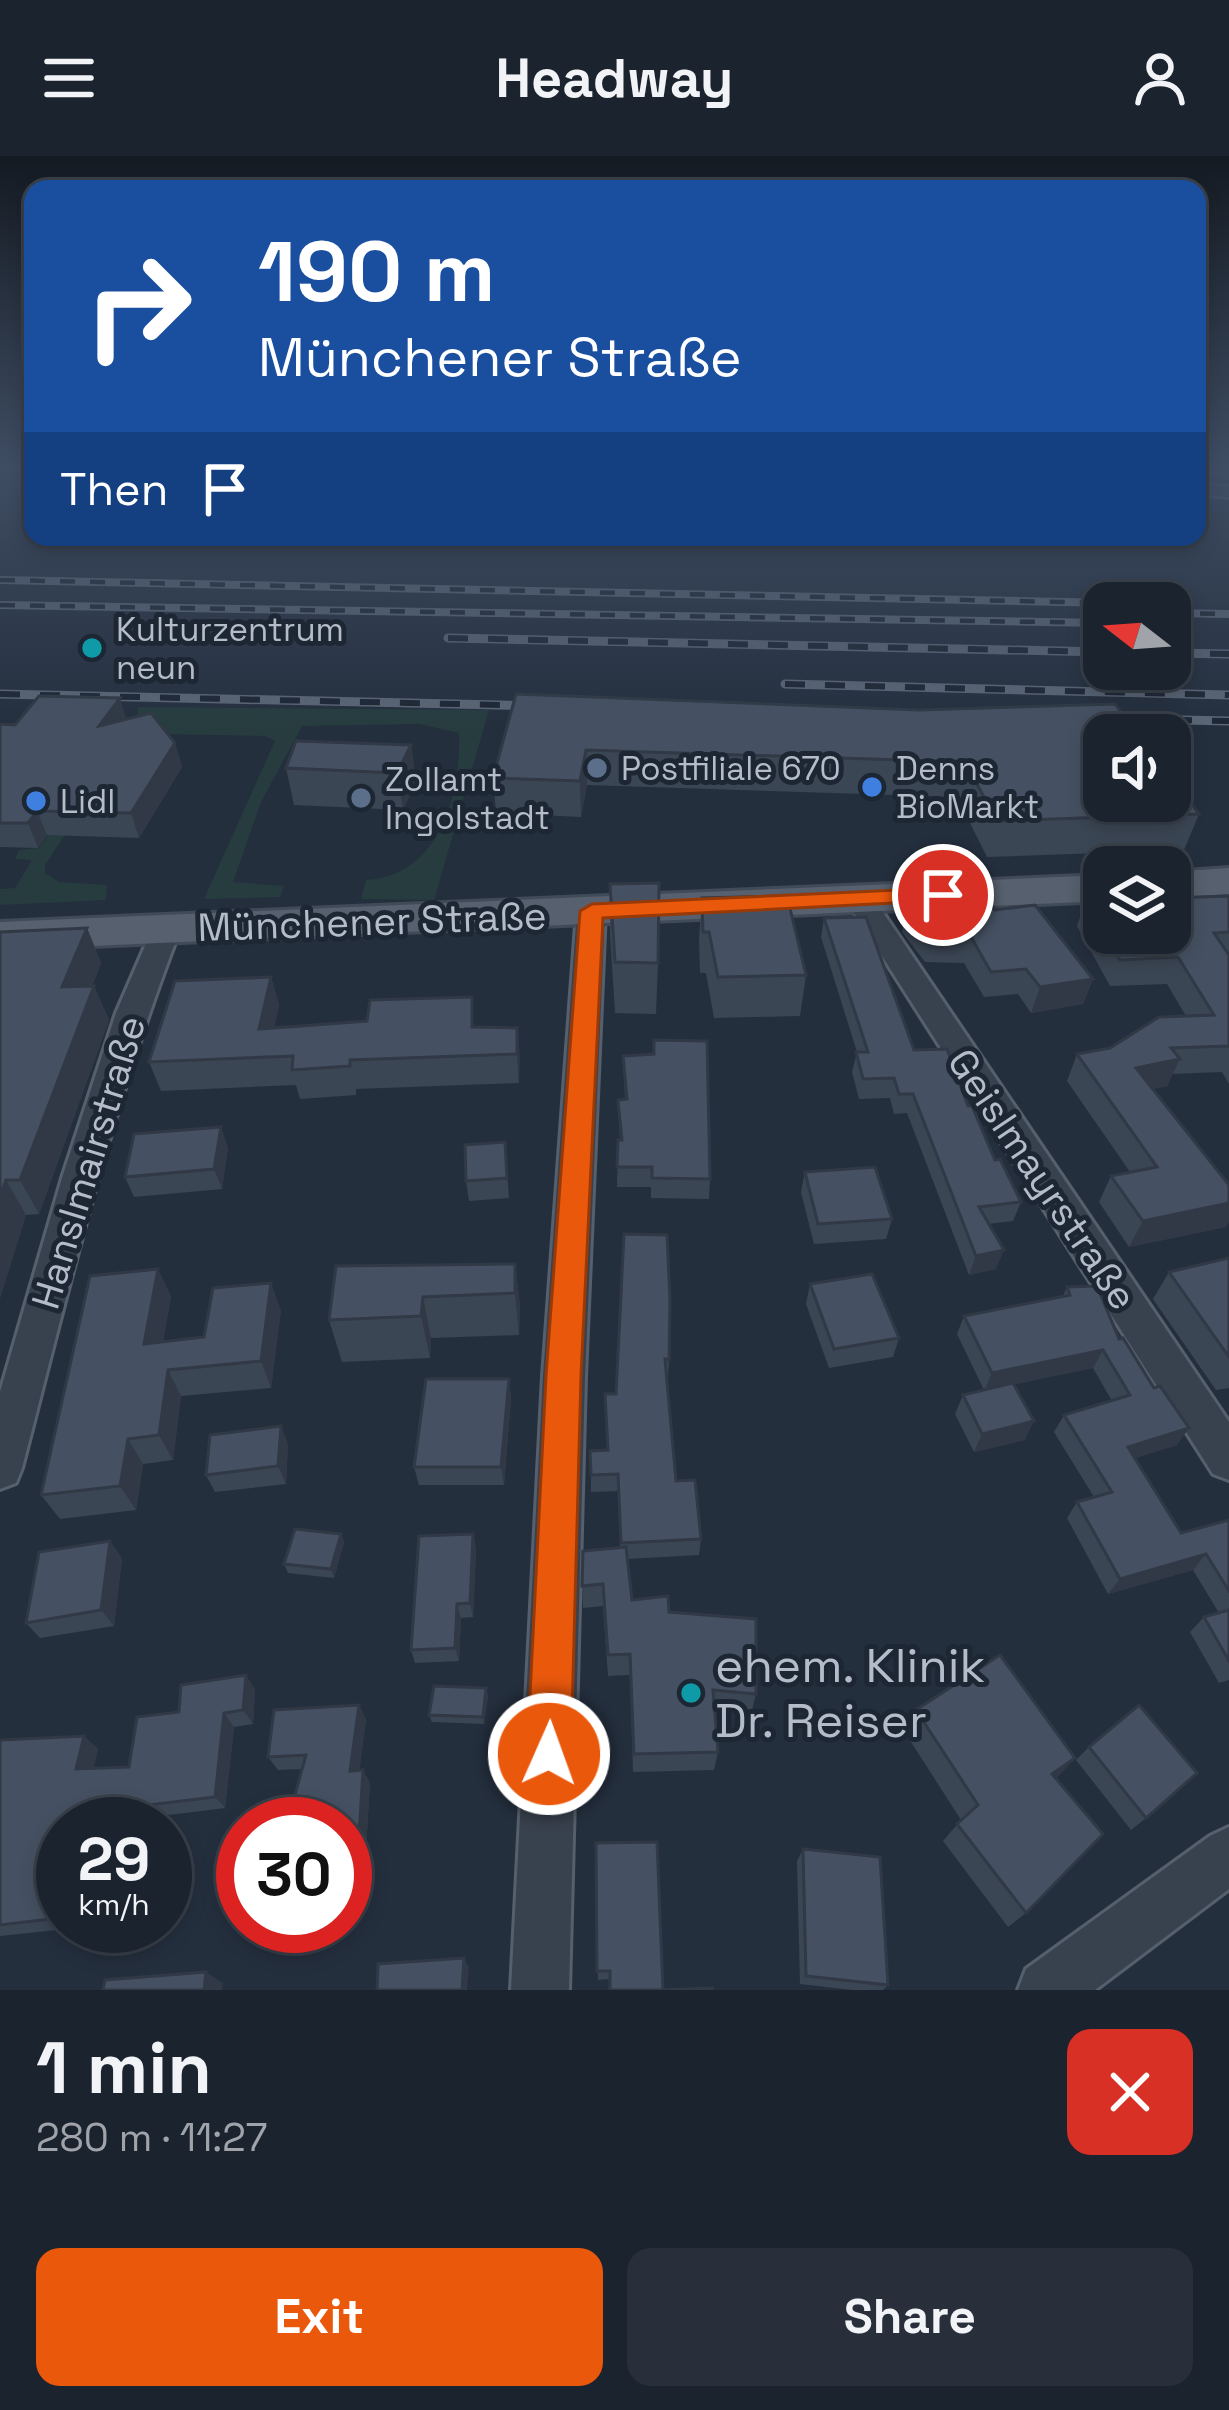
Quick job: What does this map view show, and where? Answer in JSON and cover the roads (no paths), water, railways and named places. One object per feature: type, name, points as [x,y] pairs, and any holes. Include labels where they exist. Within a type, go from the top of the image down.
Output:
[{"type":"main road","points":[[1191,884],[1229,881]]},
{"type":"main road","name":"Münchener Straße","points":[[0,935],[1083,889]]},
{"type":"street","name":"Geislmayrstraße","points":[[859,898],[1229,1459]]},
{"type":"street","points":[[540,1990],[563,1376],[592,911]]},
{"type":"street","name":"Hanslmairstraße","points":[[0,1468],[80,1178],[132,1013],[166,930]]},
{"type":"street","points":[[1046,1990],[1229,1855]]},
{"type":"railway","points":[[0,580],[1083,602]]},
{"type":"railway","points":[[0,605],[1083,623]]},
{"type":"railway","points":[[1191,613],[1229,614]]},
{"type":"railway","points":[[448,638],[1083,652]]},
{"type":"railway","points":[[1191,653],[1229,654]]},
{"type":"railway","points":[[785,684],[1229,695]]},
{"type":"railway","points":[[0,694],[546,706]]},
{"type":"railway","points":[[1191,720],[1229,721]]},
{"type":"place","name":"Kulturzentrum neun","points":[[92,648]]},
{"type":"place","name":"Postfiliale 670","points":[[597,768]]},
{"type":"place","name":"Denns BioMarkt","points":[[872,787]]},
{"type":"place","name":"Zollamt Ingolstadt","points":[[361,798]]},
{"type":"place","name":"Lidl","points":[[36,801]]},
{"type":"place","name":"ehem. Klinik Dr. Reiser","points":[[691,1693]]}]
